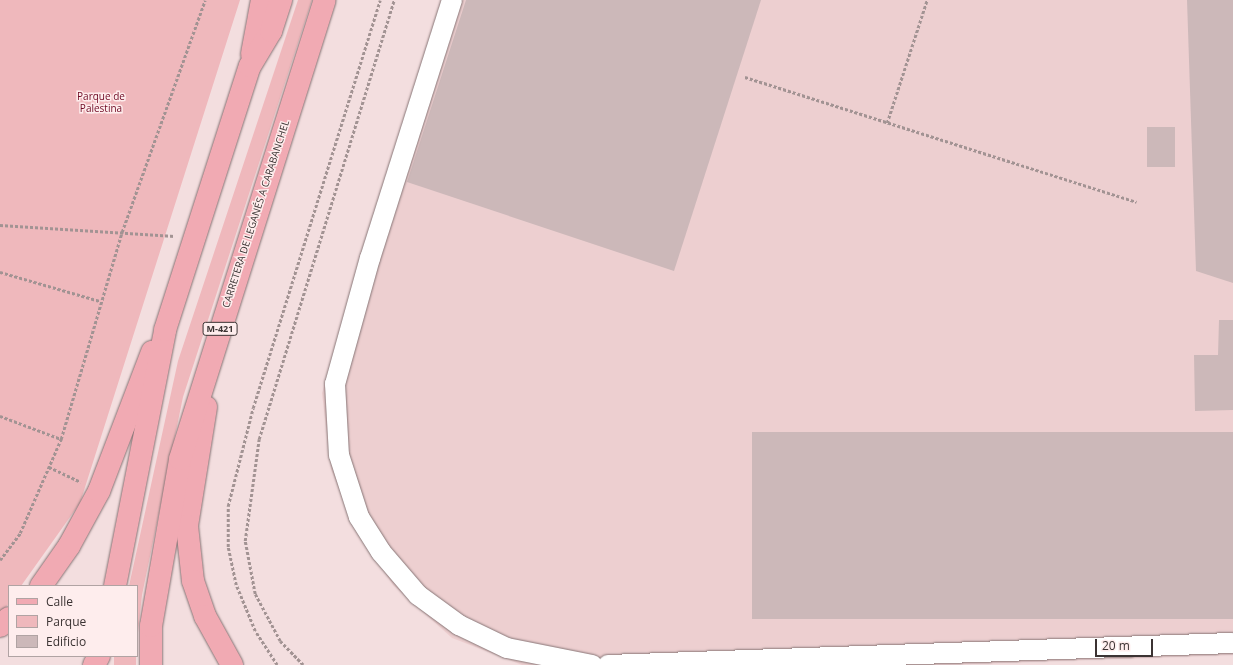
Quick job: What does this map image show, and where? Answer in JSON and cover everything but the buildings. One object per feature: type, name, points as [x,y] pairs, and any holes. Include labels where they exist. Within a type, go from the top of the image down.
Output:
[{"type":"main road","points":[[115,585],[165,330],[197,237],[250,66],[262,0]]},
{"type":"main road","points":[[250,66],[271,30],[281,0]]},
{"type":"main road","name":"CARRETERA DE LEGANÉS A CARABANCHEL","points":[[151,665],[151,626],[180,459],[212,352],[325,0]]},
{"type":"main road","points":[[42,585],[70,546],[99,491],[147,361],[165,330]]},
{"type":"main road","points":[[212,352],[201,446],[187,526],[193,581],[204,616],[232,665]]},
{"type":"main road","points":[[0,626],[8,619]]},
{"type":"lane","points":[[452,0],[370,258],[335,384],[339,455],[359,517],[381,552],[418,595],[459,625],[507,648],[592,665]]},
{"type":"lane","points":[[608,665],[1019,658],[1233,643]]},
{"type":"path","points":[[0,560],[20,533],[61,439],[100,301],[122,232],[205,0]]},
{"type":"path","points":[[277,665],[255,630],[236,585],[228,547],[228,506],[253,408],[380,0]]},
{"type":"path","points":[[303,665],[280,641],[255,594],[245,541],[259,439],[394,0]]},
{"type":"path","points":[[887,123],[927,0]]},
{"type":"path","points":[[745,77],[1137,202]]},
{"type":"path","points":[[0,225],[197,237]]},
{"type":"path","points":[[0,272],[100,301]]},
{"type":"path","points":[[0,416],[61,439]]},
{"type":"path","points":[[49,467],[99,491]]},
{"type":"shaded area","points":[[444,0],[1233,0],[1233,655],[944,665],[522,665],[452,638],[393,585],[353,523],[331,469],[322,393]]},
{"type":"green space","name":"Parque de Palestina","points":[[0,0],[240,0],[80,503],[22,585],[8,585],[8,604],[0,616]]},
{"type":"green space","points":[[298,0],[312,0],[183,397],[142,595],[138,633],[138,585],[129,585],[178,361]]},
{"type":"green space","points":[[114,657],[136,657],[136,665],[114,665]]}]
